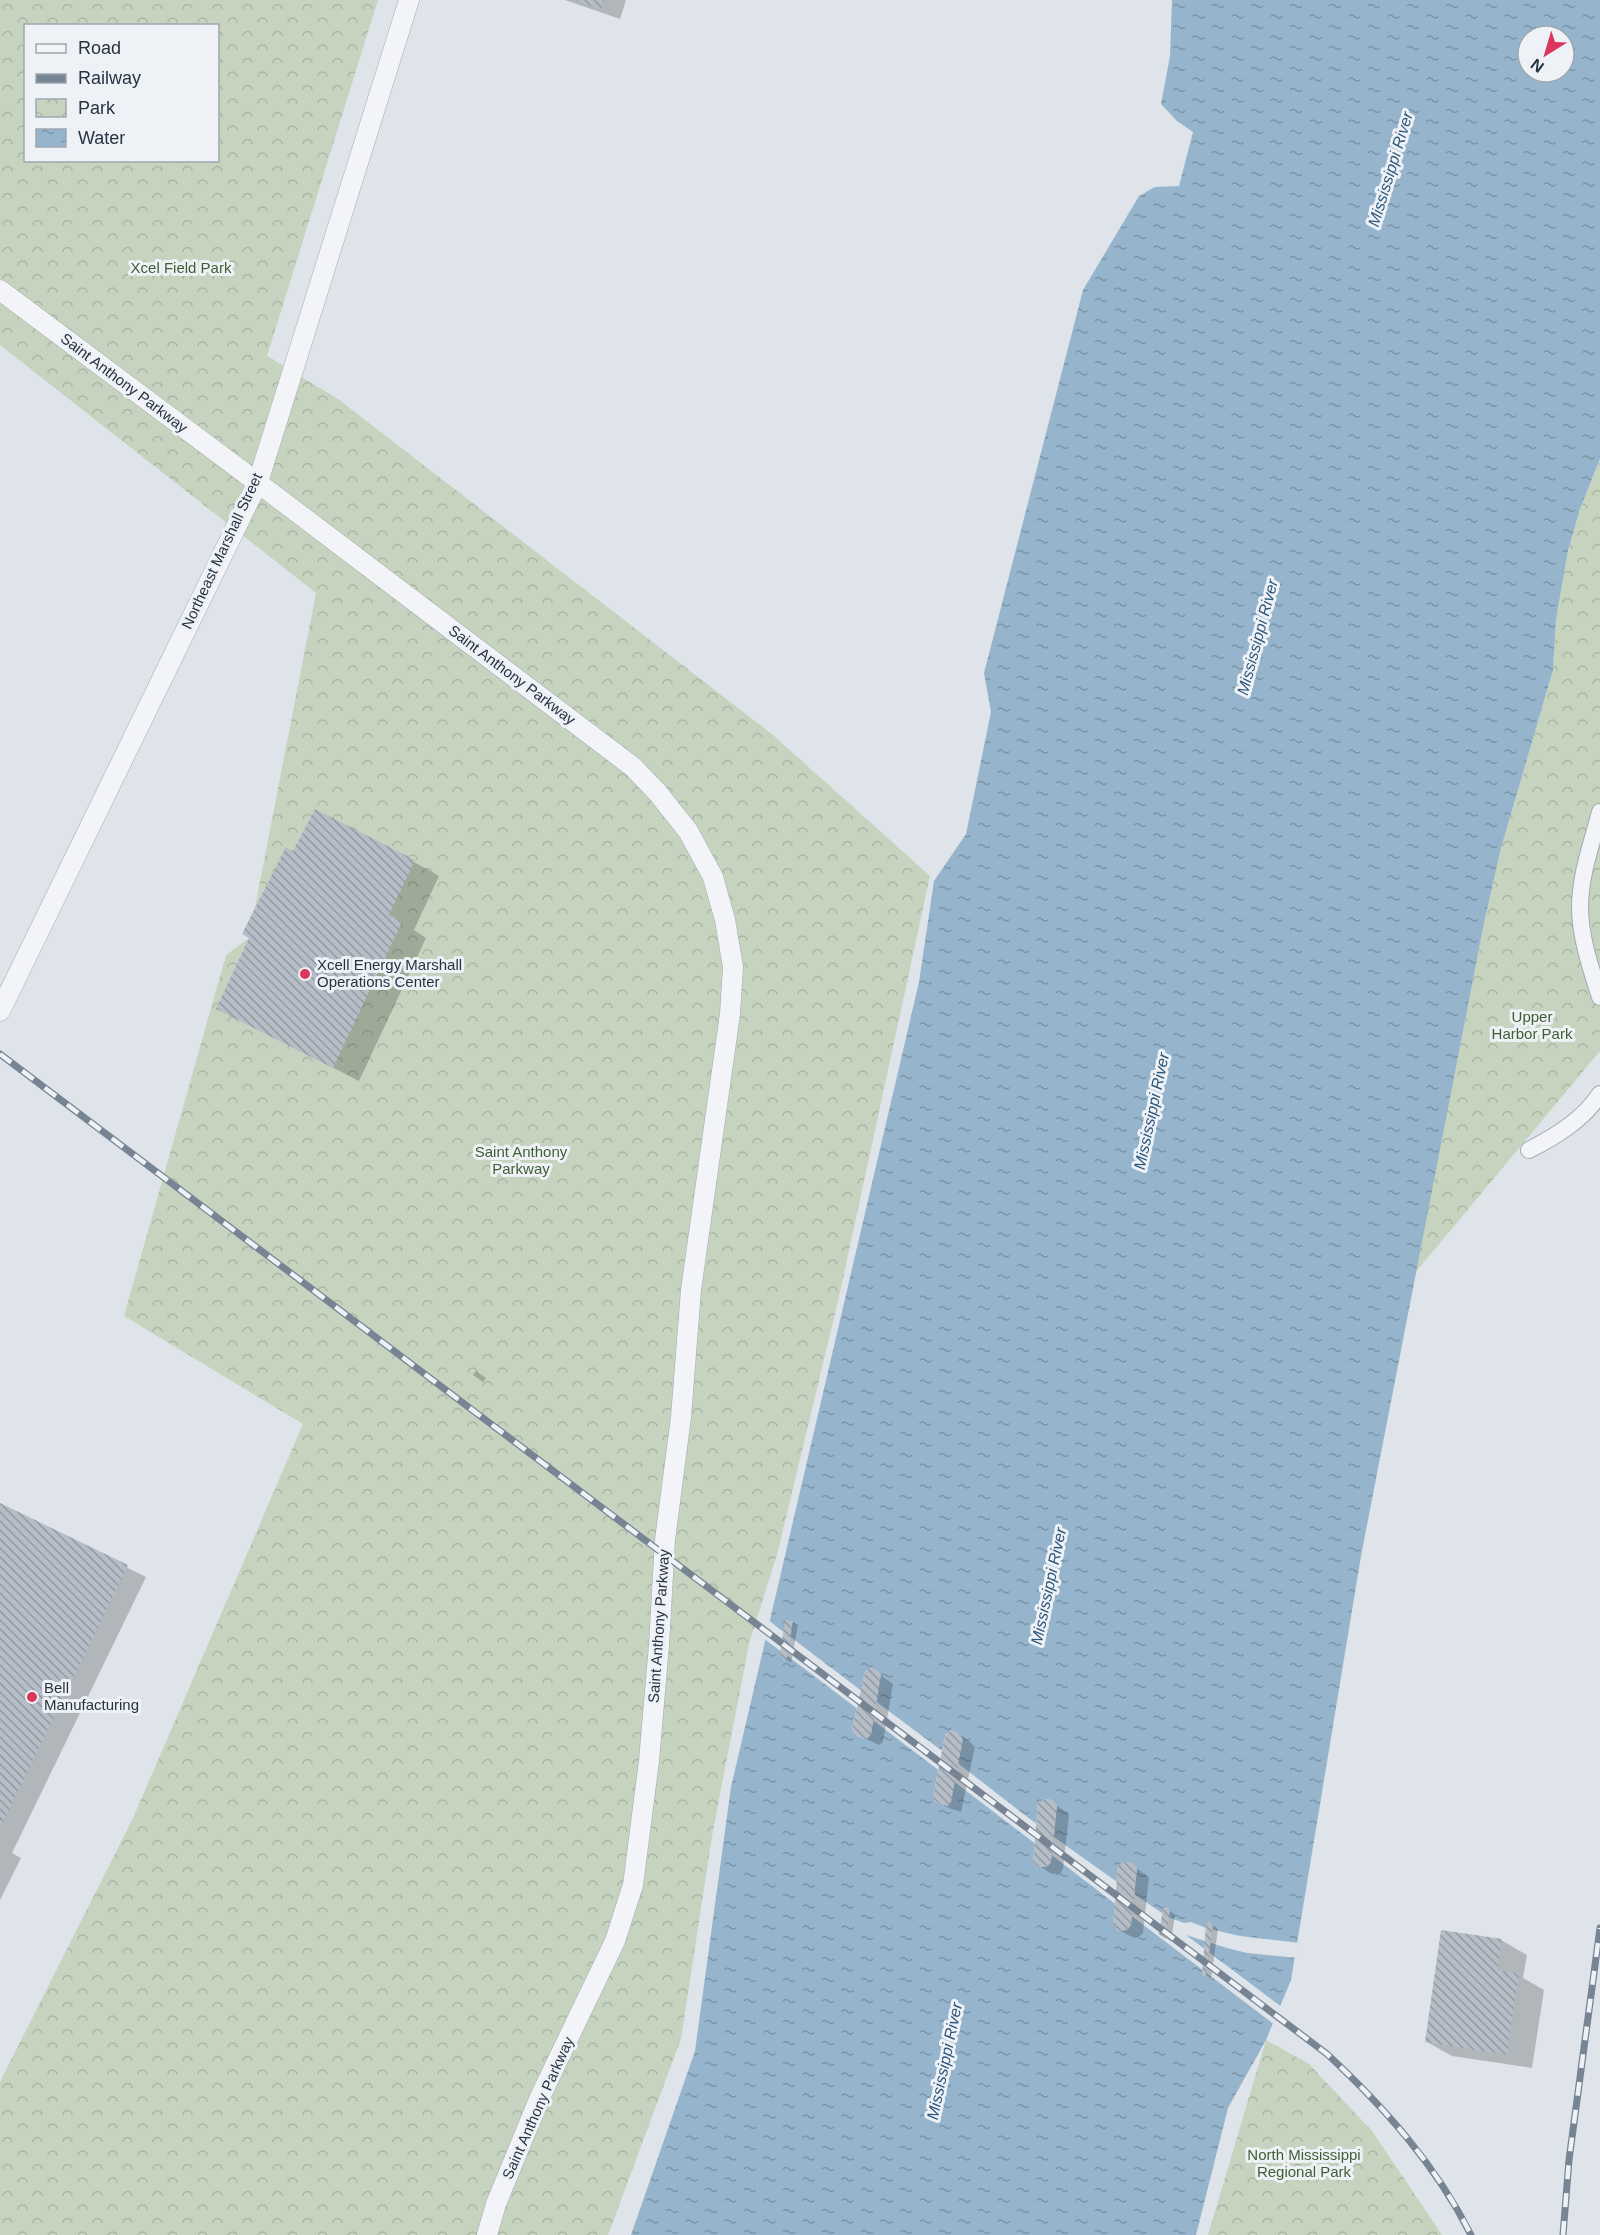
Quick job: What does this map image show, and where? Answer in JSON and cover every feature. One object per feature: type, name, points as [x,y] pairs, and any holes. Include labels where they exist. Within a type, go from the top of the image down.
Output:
[{"type":"street","name":"Northeast Marshall Street","points":[[0,1011],[258,482],[409,0]]},
{"type":"street","name":"Saint Anthony Parkway","points":[[0,290],[258,482],[633,767],[657,792],[688,831],[713,877],[725,920],[733,967],[728,1025],[691,1290],[681,1417],[665,1540],[649,1761],[633,1885],[615,1941],[540,2097],[496,2204],[487,2235]]},
{"type":"street","points":[[1600,812],[1582,886],[1580,908],[1582,928],[1600,998]]},
{"type":"street","points":[[1529,1150],[1560,1134],[1591,1107],[1600,1094]]},
{"type":"green space","name":"Saint Anthony Parkway","points":[[0,0],[378,0],[267,356],[338,399],[773,735],[930,876],[839,1297],[778,1551],[749,1644],[712,1836],[681,2039],[608,2235],[0,2235],[0,2082],[133,1818],[303,1424],[124,1316],[226,955],[249,938],[316,593],[0,345]]},
{"type":"green space","name":"Upper Harbor Park","points":[[1600,460],[1600,1051],[1415,1273],[1501,848],[1553,670],[1556,619],[1568,552],[1580,509]]},
{"type":"green space","name":"North Mississippi Regional Park","points":[[1266,2040],[1309,2064],[1372,2131],[1442,2235],[1208,2235]]},
{"type":"water","name":"Mississippi River","points":[[1172,0],[1600,0],[1600,459],[1580,509],[1568,551],[1556,619],[1553,670],[1501,848],[1484,923],[1361,1556],[1291,1980],[1266,2040],[1228,2108],[1196,2235],[631,2235],[695,2051],[731,1787],[919,982],[934,881],[966,834],[991,712],[984,673],[1083,290],[1139,196],[1155,187],[1179,186],[1193,132],[1177,121],[1161,104],[1170,56]],"holes":[[[870,1668],[881,1675],[866,1739],[857,1736],[852,1729],[865,1672]],[[950,1731],[957,1732],[948,1806],[935,1802],[933,1797],[945,1735]],[[1045,1799],[1051,1800],[1057,1806],[1051,1862],[1047,1867],[1038,1867],[1033,1861],[1038,1803]],[[1124,1862],[1131,1863],[1137,1869],[1131,1925],[1127,1930],[1118,1931],[1113,1924],[1118,1867]]]},
{"type":"pier","points":[[767,1619],[786,1634],[783,1653],[763,1638]]},
{"type":"pier","points":[[788,1635],[863,1692],[859,1710],[785,1654]]},
{"type":"pier","points":[[874,1700],[945,1753],[941,1772],[870,1718]]},
{"type":"pier","points":[[955,1761],[1039,1826],[1037,1845],[952,1780]]},
{"type":"pier","points":[[1051,1835],[1120,1884],[1118,1906],[1049,1853]]},
{"type":"pier","points":[[1131,1892],[1168,1917],[1209,1929],[1208,1942],[1186,1935],[1283,2008],[1275,2025],[1129,1914]]},
{"type":"pier","points":[[1210,1929],[1240,1936],[1301,1943],[1298,1958],[1247,1953],[1208,1942]]},
{"type":"building","points":[[575,0],[604,0],[601,9]]},
{"type":"building","name":"Xcell Energy Marshall Operations Center","points":[[315,809],[415,860],[389,915],[402,922],[333,1068],[216,1009],[249,938],[242,934],[286,847],[293,851]]},
{"type":"building","name":"Bell Manufacturing","points":[[0,1503],[128,1565],[0,1828]]},
{"type":"building","points":[[785,1620],[793,1621],[787,1658],[784,1661],[780,1655]]},
{"type":"building","points":[[870,1668],[881,1675],[871,1735],[866,1739],[857,1736],[852,1729],[865,1672]]},
{"type":"building","points":[[950,1731],[957,1732],[963,1739],[951,1802],[948,1806],[935,1802],[933,1797],[945,1735]]},
{"type":"building","points":[[1044,1799],[1051,1800],[1057,1805],[1051,1862],[1047,1867],[1038,1867],[1033,1861],[1038,1803]]},
{"type":"building","points":[[1124,1862],[1131,1863],[1137,1868],[1131,1925],[1127,1930],[1118,1931],[1113,1924],[1118,1866]]},
{"type":"building","points":[[1167,1906],[1170,1911],[1166,1939],[1159,1934],[1163,1908]]},
{"type":"building","points":[[1209,1921],[1213,1925],[1204,1977],[1202,1974],[1206,1924]]},
{"type":"building","points":[[1441,1930],[1502,1939],[1497,1970],[1519,1974],[1507,2055],[1425,2042]]},
{"type":"railway","points":[[0,1054],[1327,2054],[1369,2095],[1407,2138],[1442,2185],[1471,2235]]},
{"type":"railway","points":[[1563,2235],[1569,2160],[1600,1928]]},
{"type":"place","name":"Xcell Energy Marshall Operations Center","points":[[305,974]]},
{"type":"place","name":"Bell Manufacturing","points":[[32,1697]]},
{"type":"park label","name":"Xcel Field Park","points":[[181,268]]}]
